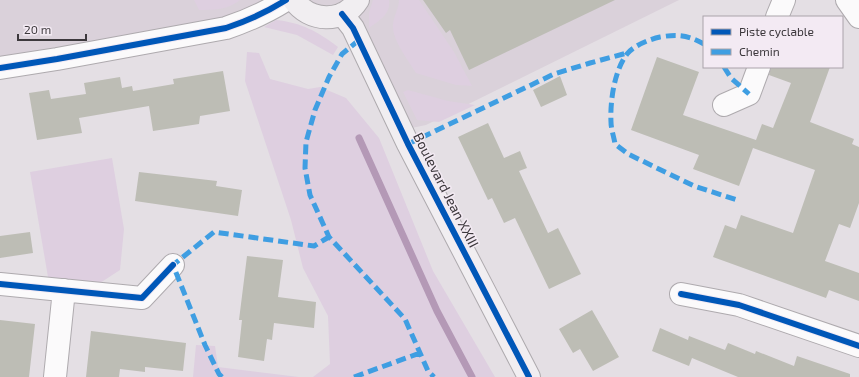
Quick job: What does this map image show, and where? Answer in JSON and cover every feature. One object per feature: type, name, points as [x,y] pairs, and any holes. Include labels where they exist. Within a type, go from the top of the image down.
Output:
[{"type":"main road","points":[[294,0],[304,11],[313,16],[328,18],[342,14],[350,9],[358,0]]},
{"type":"main road","name":"Boulevard Jean XXIII","points":[[342,14],[353,28],[408,144],[529,377]]},
{"type":"street","points":[[0,68],[226,28],[247,21],[272,9],[286,0]]},
{"type":"street","points":[[777,16],[784,0]]},
{"type":"street","points":[[847,0],[859,17]]},
{"type":"street","points":[[724,105],[749,94],[759,68]]},
{"type":"street","points":[[0,284],[142,298],[173,265]]},
{"type":"street","points":[[55,377],[64,290]]},
{"type":"street","points":[[681,294],[739,305],[859,346]]},
{"type":"shaded area","points":[[0,0],[286,0],[272,9],[0,68]]},
{"type":"shaded area","points":[[194,0],[240,0],[226,8],[199,10]]},
{"type":"shaded area","points":[[294,0],[679,0],[426,125],[402,130],[353,28]]},
{"type":"shaded area","points":[[373,0],[389,0],[389,5],[384,16],[369,28],[369,13]]},
{"type":"shaded area","points":[[399,0],[419,0],[454,52],[472,86],[456,85],[416,73],[402,51],[394,33],[394,18]]},
{"type":"shaded area","points":[[276,20],[294,23],[309,29],[323,36],[338,47],[333,55],[297,35],[264,27]]},
{"type":"shaded area","points":[[247,52],[259,53],[270,79],[308,89],[320,87],[346,98],[379,138],[433,271],[495,377],[313,377],[330,364],[328,316],[303,268],[291,220],[245,81]]},
{"type":"shaded area","points":[[408,90],[448,101],[475,105],[439,122],[417,120],[403,92]]},
{"type":"shaded area","points":[[112,158],[124,229],[120,270],[100,283],[48,277],[30,172]]},
{"type":"shaded area","points":[[196,345],[215,346],[218,367],[299,377],[193,377]]},
{"type":"building","points":[[423,0],[615,0],[469,70],[450,30],[446,33]]},
{"type":"building","points":[[657,57],[699,72],[683,115],[756,140],[762,124],[773,128],[791,83],[769,75],[771,68],[830,68],[810,122],[854,139],[852,144],[859,147],[859,203],[850,228],[839,224],[825,261],[859,273],[859,301],[829,290],[826,298],[713,257],[725,225],[736,229],[741,215],[793,233],[815,170],[753,148],[739,186],[693,169],[699,155],[631,130]]},
{"type":"building","points":[[223,71],[230,111],[200,116],[199,124],[153,131],[149,106],[79,118],[82,133],[37,140],[29,93],[49,90],[51,99],[86,94],[84,83],[120,77],[122,88],[132,86],[133,91],[174,84],[173,79]]},
{"type":"building","points":[[560,76],[567,95],[541,107],[533,90]]},
{"type":"building","points":[[488,123],[504,158],[520,151],[527,168],[519,171],[548,233],[558,228],[581,274],[549,289],[515,218],[504,223],[492,198],[488,200],[458,137]]},
{"type":"building","points":[[139,172],[217,181],[216,186],[242,190],[238,216],[135,201]]},
{"type":"building","points":[[30,232],[33,253],[0,258],[0,236]]},
{"type":"building","points":[[247,256],[283,260],[278,297],[316,302],[314,328],[274,323],[272,340],[267,339],[264,361],[238,357],[242,320],[239,320]]},
{"type":"building","points":[[592,310],[619,357],[593,371],[580,349],[573,353],[559,329]]},
{"type":"building","points":[[0,320],[35,324],[29,377],[0,377]]},
{"type":"building","points":[[660,328],[688,340],[689,336],[725,350],[728,343],[755,354],[756,351],[794,366],[797,356],[850,374],[850,377],[738,377],[692,358],[689,366],[652,351]]},
{"type":"building","points":[[91,331],[186,343],[183,371],[145,367],[145,372],[120,369],[119,377],[86,377]]},
{"type":"waterway","points":[[359,138],[437,311],[472,377]]},
{"type":"marked path","points":[[703,44],[688,37],[666,36],[642,43],[633,48],[627,54],[619,69],[612,96],[611,125],[615,144],[628,154],[694,186],[740,201]]},
{"type":"marked path","points":[[359,40],[342,54],[329,77],[315,110],[306,142],[305,168],[310,195],[329,237],[405,319],[428,371],[434,377]]},
{"type":"marked path","points":[[408,144],[554,74],[627,53]]},
{"type":"marked path","points":[[725,68],[731,78],[749,94]]},
{"type":"marked path","points":[[222,377],[219,374],[205,345],[173,265],[214,232],[314,246],[329,237]]},
{"type":"marked path","points":[[354,377],[420,353]]},
{"type":"cycle path","points":[[0,68],[226,28],[257,16],[286,0]]},
{"type":"cycle path","points":[[342,14],[353,28],[408,144],[529,377]]},
{"type":"cycle path","points":[[0,284],[142,298],[173,265]]},
{"type":"cycle path","points":[[681,294],[739,305],[859,346]]}]
